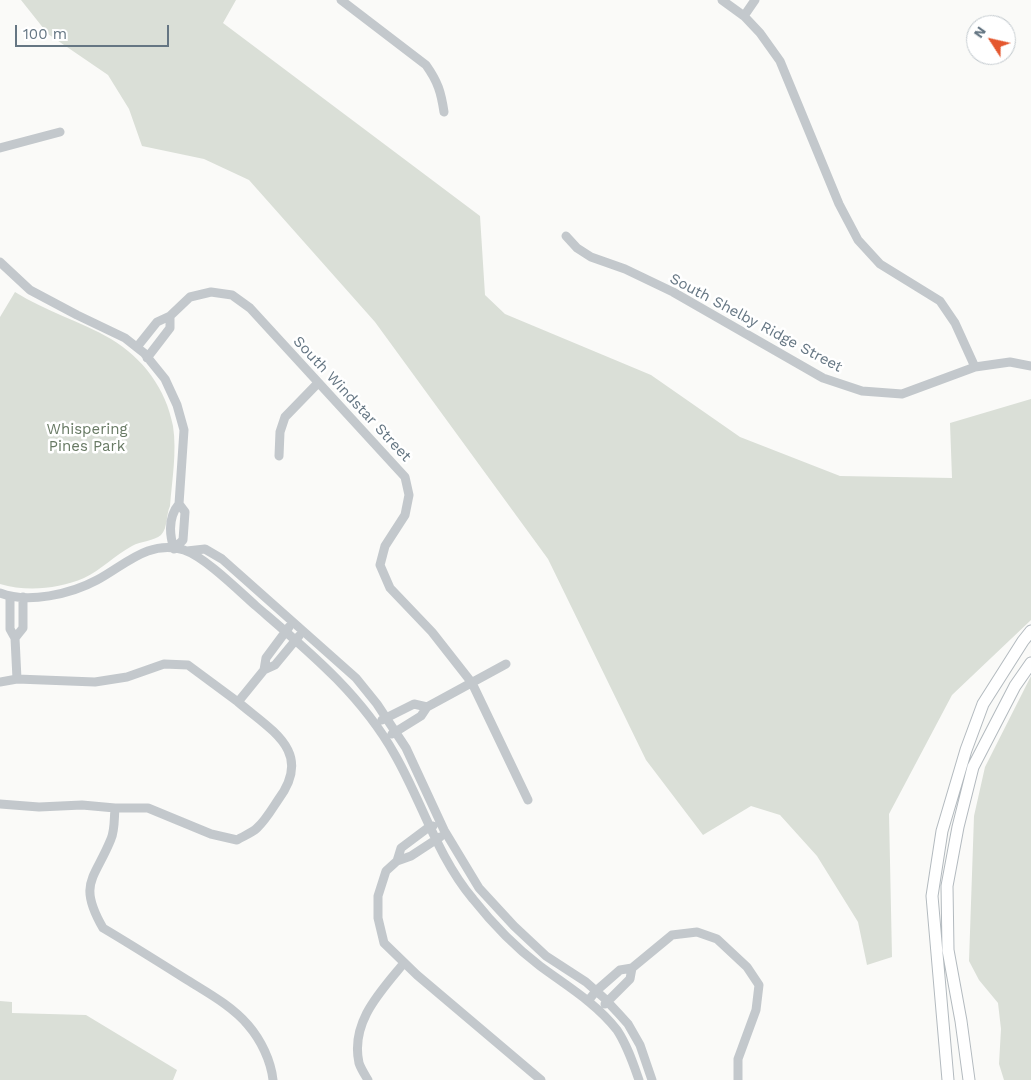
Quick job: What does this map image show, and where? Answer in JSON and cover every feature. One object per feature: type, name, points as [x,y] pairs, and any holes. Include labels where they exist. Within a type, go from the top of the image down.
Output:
[{"type":"street","points":[[340,0],[426,66],[439,86],[444,112]]},
{"type":"street","points":[[722,0],[744,16],[760,33],[780,61],[839,204],[858,240],[880,264],[940,301],[955,323],[975,367]]},
{"type":"street","points":[[744,16],[755,0]]},
{"type":"street","points":[[0,148],[60,132]]},
{"type":"street","name":"South Shelby Ridge Street","points":[[566,236],[577,248],[591,257],[625,269],[672,292],[823,378],[862,391],[902,394],[975,367],[1010,362],[1031,366]]},
{"type":"street","points":[[0,262],[30,290],[125,338],[148,358],[165,379],[177,406],[184,430],[179,504],[172,512],[170,528],[174,549]]},
{"type":"street","name":"South Windstar Street","points":[[137,347],[157,322],[170,316],[190,297],[211,292],[232,295],[250,308],[404,477],[409,495],[405,515],[385,546],[380,565],[390,588],[432,632],[472,683],[528,800]]},
{"type":"street","points":[[148,358],[170,328],[170,316]]},
{"type":"street","points":[[279,456],[280,432],[285,417],[318,383]]},
{"type":"street","points":[[174,549],[183,540],[185,512],[179,504]]},
{"type":"street","points":[[0,593],[10,596],[38,598],[68,592],[96,580],[132,557],[156,548],[187,552],[214,570],[286,631],[345,686],[385,738],[404,772],[435,840],[472,898],[505,935],[538,965],[600,1011],[618,1032],[628,1051],[639,1080]]},
{"type":"street","points":[[187,552],[205,549],[222,559],[356,678],[395,732],[420,775],[447,835],[479,888],[514,926],[546,956],[586,982],[608,1001],[628,1024],[640,1045],[652,1080]]},
{"type":"street","points":[[10,596],[10,629],[15,638],[17,680]]},
{"type":"street","points":[[15,638],[23,628],[23,597]]},
{"type":"street","points":[[238,702],[264,670],[266,658],[293,621]]},
{"type":"street","points":[[264,670],[276,666],[303,630]]},
{"type":"street","points":[[948,1080],[932,896],[942,831],[982,704],[1031,631]]},
{"type":"street","points":[[969,1080],[961,1021],[948,950],[947,886],[958,827],[973,767],[1015,686],[1031,663]]},
{"type":"street","points":[[0,682],[17,680],[95,682],[127,677],[164,664],[188,665],[238,702],[281,738],[290,753],[293,769],[287,789],[257,828],[237,840],[211,834],[148,808],[82,805],[39,807],[0,804]]},
{"type":"street","points":[[385,738],[422,716],[427,707],[506,664]]},
{"type":"street","points":[[375,723],[414,704],[427,707]]},
{"type":"street","points":[[116,808],[112,837],[92,877],[89,892],[93,910],[102,928],[233,1010],[249,1026],[262,1047],[272,1069],[273,1080]]},
{"type":"street","points":[[441,823],[429,827],[401,848],[397,860],[386,872],[378,896],[378,918],[384,943],[416,975],[541,1080]]},
{"type":"street","points":[[397,860],[411,856],[435,840],[447,835]]},
{"type":"street","points":[[588,1001],[596,991],[620,970],[632,968],[672,935],[696,932],[717,939],[747,967],[759,985],[756,1010],[738,1059],[738,1080]]},
{"type":"street","points":[[368,1080],[359,1064],[357,1043],[364,1018],[374,1000],[404,963]]},
{"type":"street","points":[[600,1011],[630,979],[632,968]]},
{"type":"green space","points":[[21,0],[236,0],[223,23],[480,216],[485,295],[505,314],[651,375],[740,437],[840,476],[952,478],[950,423],[1031,399],[1031,620],[952,695],[889,814],[892,957],[867,965],[858,922],[817,856],[780,815],[751,806],[703,835],[646,760],[548,559],[375,322],[249,180],[204,159],[142,146],[129,109],[108,75],[48,34]]},
{"type":"green space","name":"Whispering Pines Park","points":[[15,292],[38,305],[111,339],[133,355],[159,387],[170,412],[174,436],[174,466],[170,506],[165,529],[161,535],[155,539],[132,546],[84,578],[64,585],[32,589],[0,584],[0,317]]},
{"type":"green space","points":[[1031,676],[1031,1080],[1004,1080],[999,1064],[1001,1029],[998,1003],[979,980],[969,961],[974,816],[985,767]]},
{"type":"green space","points":[[0,1001],[12,1002],[12,1013],[86,1015],[177,1070],[173,1080],[0,1080]]}]
